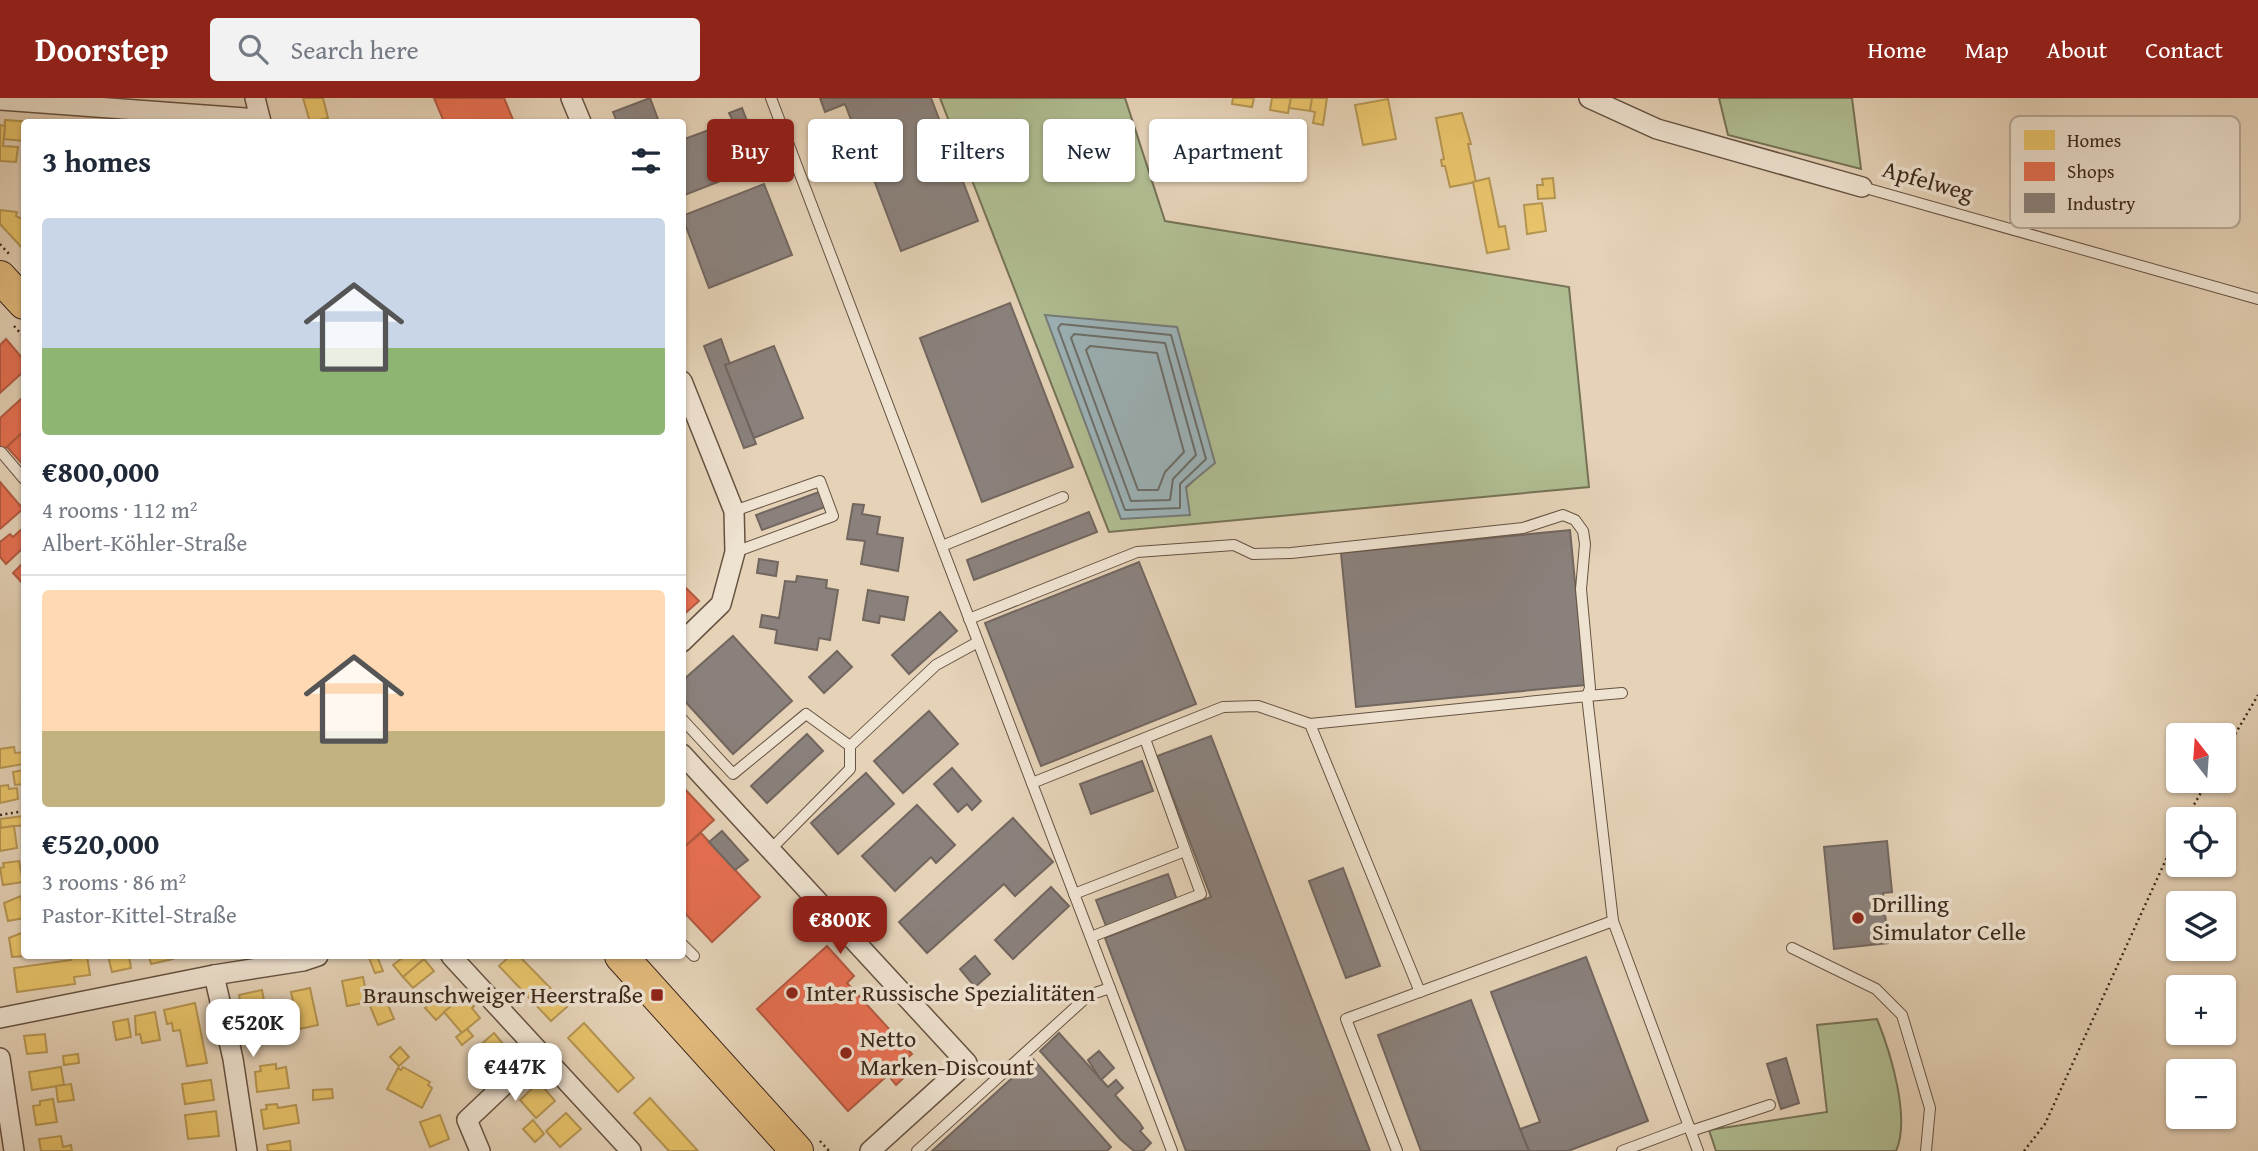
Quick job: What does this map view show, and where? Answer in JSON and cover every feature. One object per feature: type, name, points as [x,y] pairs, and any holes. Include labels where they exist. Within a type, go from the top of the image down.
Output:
[{"type":"main road","points":[[0,276],[21,298]]},
{"type":"main road","points":[[624,959],[797,1151]]},
{"type":"street","points":[[255,98],[260,119]]},
{"type":"street","points":[[572,98],[580,119]]},
{"type":"street","name":"Apfelweg","points":[[1589,98],[1657,129],[1862,187]]},
{"type":"street","points":[[0,100],[236,119]]},
{"type":"street","points":[[686,391],[734,511],[735,552],[721,604],[686,638]]},
{"type":"street","points":[[686,758],[967,1063],[870,1151]]},
{"type":"street","points":[[0,1018],[214,975],[309,959]]},
{"type":"street","points":[[454,959],[631,1151]]},
{"type":"street","points":[[214,975],[233,1059],[247,1151]]},
{"type":"street","points":[[480,1151],[467,1120],[539,1052]]},
{"type":"street","points":[[0,1058],[14,1151]]},
{"type":"lane","points":[[771,98],[1172,1151]]},
{"type":"lane","name":"Apfelweg","points":[[1862,187],[2258,299]]},
{"type":"lane","points":[[1,452],[21,475]]},
{"type":"lane","points":[[734,511],[820,481],[833,516],[735,552]]},
{"type":"lane","points":[[942,546],[1063,497]]},
{"type":"lane","points":[[970,619],[1137,552],[1234,545],[1253,554],[1291,553],[1523,528],[1563,515],[1575,520],[1583,531],[1585,544],[1581,589],[1590,688],[1587,696],[1613,921],[1698,1151]]},
{"type":"lane","points":[[770,850],[850,769],[850,746],[936,665],[978,642]]},
{"type":"lane","points":[[1032,783],[1223,707],[1258,706],[1310,724],[1622,693]]},
{"type":"lane","points":[[686,723],[733,774],[806,714],[850,746]]},
{"type":"lane","points":[[1310,724],[1420,992]]},
{"type":"lane","points":[[1091,936],[1201,894],[1145,739]]},
{"type":"lane","points":[[1074,894],[1185,851]]},
{"type":"lane","points":[[1397,1151],[1346,1019],[1613,921]]},
{"type":"lane","points":[[686,948],[694,956]]},
{"type":"lane","points":[[1792,948],[1876,989],[1902,1014],[1930,1108],[1926,1151]]},
{"type":"lane","points":[[917,1151],[1089,995],[1110,988]]},
{"type":"lane","points":[[1622,1151],[1770,1105]]},
{"type":"path","points":[[2236,733],[2258,695]]},
{"type":"path","points":[[0,815],[21,812]]},
{"type":"path","points":[[2024,1151],[2045,1124],[2166,859]]},
{"type":"green space","points":[[940,98],[1125,98],[1132,119],[1043,119],[1043,182],[1135,182],[1135,129],[1149,172],[1149,182],[1152,182],[1165,221],[1569,287],[1589,487],[1109,532],[973,182],[1029,182],[1029,119],[948,119]],"holes":[[[1177,327],[1198,476],[1186,488]]]},
{"type":"green space","points":[[1719,98],[1852,98],[1861,169],[1728,135]]},
{"type":"green space","points":[[1877,1019],[1893,1066],[1900,1103],[1900,1137],[1896,1151],[1716,1151],[1709,1130],[1827,1112],[1817,1025]]},
{"type":"water","points":[[1045,315],[1177,327],[1215,463],[1186,487],[1190,515],[1121,519]]},
{"type":"building: Homes","points":[[303,98],[323,98],[328,118],[309,119]]},
{"type":"building: Homes","points":[[1233,98],[1254,98],[1252,107],[1232,104]]},
{"type":"building: Homes","points":[[1272,98],[1291,98],[1288,113],[1270,110]]},
{"type":"building: Homes","points":[[1291,98],[1313,98],[1310,111],[1289,108]]},
{"type":"building: Homes","points":[[1312,98],[1327,98],[1323,125],[1313,123],[1315,112],[1310,111]]},
{"type":"building: Homes","points":[[1388,99],[1396,139],[1363,145],[1355,105]]},
{"type":"building: Homes","points":[[1462,113],[1471,144],[1468,144],[1476,182],[1450,187],[1445,166],[1442,166],[1441,160],[1444,159],[1436,118]]},
{"type":"building: Homes","points":[[5,120],[21,121],[21,141],[4,139]]},
{"type":"building: Homes","points":[[0,125],[5,126],[3,146],[18,147],[16,162],[0,161]]},
{"type":"building: Homes","points":[[1489,178],[1499,227],[1505,226],[1509,249],[1487,253],[1473,182]]},
{"type":"building: Homes","points":[[1553,178],[1555,198],[1538,199],[1537,185],[1543,185],[1542,179]]},
{"type":"building: Homes","points":[[1542,203],[1546,231],[1527,234],[1524,205]]},
{"type":"building: Homes","points":[[0,210],[17,212],[16,216],[21,218],[21,247],[0,224]]},
{"type":"building: Homes","points":[[14,747],[15,753],[21,752],[21,764],[0,768],[0,749]]},
{"type":"building: Homes","points":[[21,771],[21,784],[15,785],[13,772]]},
{"type":"building: Homes","points":[[8,785],[9,789],[17,788],[18,799],[0,803],[0,786]]},
{"type":"building: Homes","points":[[21,816],[21,825],[1,828],[0,819]]},
{"type":"building: Homes","points":[[14,826],[17,848],[0,851],[0,828]]},
{"type":"building: Homes","points":[[19,861],[21,882],[3,885],[0,868],[4,867],[3,863]]},
{"type":"building: Homes","points":[[21,896],[21,919],[8,921],[4,903]]},
{"type":"building: Homes","points":[[21,933],[21,956],[12,957],[9,938]]},
{"type":"building: Homes","points":[[87,959],[90,975],[74,977],[75,984],[17,992],[14,968]]},
{"type":"building: Homes","points":[[109,959],[130,959],[131,968],[112,972]]},
{"type":"building: Homes","points":[[150,959],[173,959],[151,964]]},
{"type":"building: Homes","points":[[369,959],[378,959],[383,971],[375,973]]},
{"type":"building: Homes","points":[[401,959],[424,959],[403,977],[393,965]]},
{"type":"building: Homes","points":[[424,959],[434,971],[413,988],[403,977]]},
{"type":"building: Homes","points":[[507,959],[522,959],[568,1006],[551,1021],[499,966]]},
{"type":"building: Homes","points":[[363,977],[368,1002],[347,1006],[342,981]]},
{"type":"building: Homes","points":[[310,988],[318,1025],[299,1029],[291,992]]},
{"type":"building: Homes","points":[[262,990],[271,1039],[249,1044],[239,995]]},
{"type":"building: Homes","points":[[440,994],[451,1006],[436,1020],[425,1008]]},
{"type":"building: Homes","points":[[462,997],[474,1006],[472,1008],[480,1018],[462,1033],[444,1012]]},
{"type":"building: Homes","points":[[386,1000],[394,1019],[378,1025],[370,1006]]},
{"type":"building: Homes","points":[[195,1003],[207,1063],[187,1066],[180,1030],[173,1031],[172,1023],[167,1024],[164,1010]]},
{"type":"building: Homes","points":[[155,1012],[160,1040],[142,1043],[140,1034],[136,1035],[135,1016]]},
{"type":"building: Homes","points":[[128,1019],[131,1037],[116,1040],[113,1022]]},
{"type":"building: Homes","points":[[584,1023],[634,1078],[618,1092],[568,1038]]},
{"type":"building: Homes","points":[[467,1029],[473,1036],[462,1045],[456,1037]]},
{"type":"building: Homes","points":[[494,1033],[509,1051],[493,1065],[488,1059],[485,1062],[477,1048]]},
{"type":"building: Homes","points":[[45,1034],[47,1052],[27,1054],[24,1036]]},
{"type":"building: Homes","points":[[400,1047],[409,1057],[399,1066],[390,1057]]},
{"type":"building: Homes","points":[[78,1054],[79,1063],[64,1065],[63,1056]]},
{"type":"building: Homes","points":[[276,1064],[276,1069],[286,1067],[289,1088],[257,1092],[255,1072],[261,1071],[260,1066]]},
{"type":"building: Homes","points":[[61,1067],[64,1085],[32,1090],[29,1072]]},
{"type":"building: Homes","points":[[403,1067],[430,1082],[428,1085],[432,1088],[422,1108],[387,1089],[398,1068],[401,1070]]},
{"type":"building: Homes","points":[[211,1080],[214,1100],[185,1104],[182,1084]]},
{"type":"building: Homes","points":[[539,1082],[555,1101],[536,1118],[520,1100]]},
{"type":"building: Homes","points":[[71,1084],[74,1100],[58,1102],[56,1086]]},
{"type":"building: Homes","points":[[332,1089],[333,1098],[313,1100],[313,1090]]},
{"type":"building: Homes","points":[[650,1098],[698,1151],[669,1151],[634,1113]]},
{"type":"building: Homes","points":[[53,1099],[57,1122],[36,1125],[33,1106],[40,1105],[40,1101]]},
{"type":"building: Homes","points":[[277,1104],[278,1108],[296,1105],[299,1123],[264,1129],[261,1110],[267,1109],[266,1105]]},
{"type":"building: Homes","points":[[216,1111],[219,1136],[188,1139],[185,1115]]},
{"type":"building: Homes","points":[[566,1113],[581,1129],[560,1147],[546,1131]]},
{"type":"building: Homes","points":[[440,1115],[449,1139],[430,1147],[420,1122]]},
{"type":"building: Homes","points":[[533,1120],[544,1134],[535,1142],[523,1129]]},
{"type":"building: Homes","points":[[61,1136],[63,1147],[71,1145],[72,1151],[41,1151],[39,1139]]},
{"type":"building: Homes","points":[[290,1141],[291,1151],[268,1151],[267,1145]]},
{"type":"building: Shops","points":[[434,98],[504,98],[513,119],[443,119]]},
{"type":"building: Shops","points":[[6,339],[21,356],[21,374],[0,393],[0,345]]},
{"type":"building: Shops","points":[[21,399],[21,434],[0,453],[0,418]]},
{"type":"building: Shops","points":[[21,434],[21,463],[7,447]]},
{"type":"building: Shops","points":[[0,482],[21,507],[21,511],[0,529]]},
{"type":"building: Shops","points":[[21,530],[21,550],[6,564],[0,557],[0,542],[10,534],[13,537]]},
{"type":"building: Shops","points":[[21,565],[21,582],[13,573]]},
{"type":"building: Shops","points":[[686,588],[699,601],[686,612]]},
{"type":"building: Shops","points":[[686,790],[714,820],[686,845]]},
{"type":"building: Shops","points":[[701,833],[760,897],[712,942],[686,914],[686,846]]},
{"type":"building: Shops","points":[[827,946],[854,976],[847,983],[912,1054],[903,1062],[911,1071],[896,1085],[888,1075],[848,1111],[757,1009]]},
{"type":"building: Industry","points":[[650,98],[658,119],[616,119],[613,112]]},
{"type":"building: Industry","points":[[820,98],[931,98],[939,119],[917,119],[917,182],[963,182],[978,221],[901,251],[875,182],[903,182],[903,119],[851,119],[845,104],[825,112]]},
{"type":"building: Industry","points":[[742,108],[746,119],[732,119],[729,113]]},
{"type":"building: Industry","points":[[707,131],[707,182],[718,182],[686,194],[686,139]]},
{"type":"building: Industry","points":[[764,184],[792,255],[709,288],[686,227],[686,214]]},
{"type":"building: Industry","points":[[1010,303],[1073,467],[982,502],[920,338]]},
{"type":"building: Industry","points":[[721,339],[730,364],[725,365],[756,444],[744,448],[704,346]]},
{"type":"building: Industry","points":[[774,346],[803,418],[754,438],[725,365]]},
{"type":"building: Industry","points":[[819,492],[825,507],[762,530],[756,515]]},
{"type":"building: Industry","points":[[853,504],[864,505],[862,514],[880,517],[877,534],[903,538],[898,571],[861,564],[865,541],[847,539]]},
{"type":"building: Industry","points":[[1089,512],[1097,532],[974,580],[967,560]]},
{"type":"building: Industry","points":[[1570,530],[1585,685],[1356,707],[1341,553]]},
{"type":"building: Industry","points":[[759,559],[778,562],[776,576],[757,573]]},
{"type":"building: Industry","points":[[1139,562],[1196,704],[1041,766],[985,623]]},
{"type":"building: Industry","points":[[797,576],[827,580],[826,588],[838,590],[830,640],[819,638],[817,650],[775,643],[777,630],[760,627],[762,615],[779,618],[785,581],[796,582]]},
{"type":"building: Industry","points":[[868,590],[908,597],[904,620],[880,616],[879,623],[863,620]]},
{"type":"building: Industry","points":[[940,612],[957,631],[909,674],[892,655]]},
{"type":"building: Industry","points":[[733,636],[792,701],[733,754],[686,702],[686,677]]},
{"type":"building: Industry","points":[[837,651],[852,667],[824,693],[809,677]]},
{"type":"building: Industry","points":[[929,711],[958,744],[903,793],[874,761]]},
{"type":"building: Industry","points":[[807,734],[823,751],[767,803],[751,786]]},
{"type":"building: Industry","points":[[1211,736],[1370,1151],[1186,1151],[1105,938],[1211,897],[1157,756]]},
{"type":"building: Industry","points":[[1142,761],[1153,791],[1091,814],[1080,784]]},
{"type":"building: Industry","points":[[952,768],[981,801],[972,810],[967,804],[958,812],[934,784]]},
{"type":"building: Industry","points":[[866,773],[894,804],[838,854],[811,823]]},
{"type":"building: Industry","points":[[917,805],[955,845],[936,863],[931,857],[895,891],[862,856]]},
{"type":"building: Industry","points":[[1013,818],[1053,862],[1015,896],[1004,884],[927,953],[899,922]]},
{"type":"building: Industry","points":[[722,831],[748,860],[735,870],[709,842]]},
{"type":"building: Industry","name":"Drilling Simulator Celle","points":[[1887,841],[1892,892],[1883,893],[1888,943],[1834,949],[1824,847]]},
{"type":"building: Industry","points":[[1343,868],[1380,966],[1346,978],[1309,881]]},
{"type":"building: Industry","points":[[1168,874],[1177,900],[1106,926],[1096,900]]},
{"type":"building: Industry","points":[[1051,887],[1069,906],[1013,959],[995,940]]},
{"type":"building: Industry","points":[[975,956],[990,974],[975,987],[960,969]]},
{"type":"building: Industry","points":[[1586,957],[1648,1121],[1568,1151],[1529,1151],[1520,1129],[1540,1122],[1491,992]]},
{"type":"building: Industry","points":[[1471,1000],[1529,1151],[1421,1151],[1378,1035]]},
{"type":"building: Industry","points":[[1059,1033],[1108,1087],[1116,1080],[1123,1088],[1115,1095],[1139,1122],[1143,1128],[1140,1131],[1151,1143],[1143,1151],[1134,1151],[1120,1139],[1040,1051]]},
{"type":"building: Industry","points":[[1099,1051],[1114,1068],[1101,1080],[1088,1060]]},
{"type":"building: Industry","points":[[1786,1058],[1799,1103],[1781,1109],[1767,1064]]},
{"type":"building: Industry","points":[[1033,1059],[1111,1147],[1107,1151],[932,1151]]},
{"type":"place","name":"Drilling Simulator Celle","points":[[1858,918]]},
{"type":"place","name":"Inter Russische Spezialitäten","points":[[792,993]]},
{"type":"place","name":"Braunschweiger Heerstraße","points":[[657,995]]},
{"type":"place","name":"Netto Marken-Discount","points":[[846,1053]]}]
